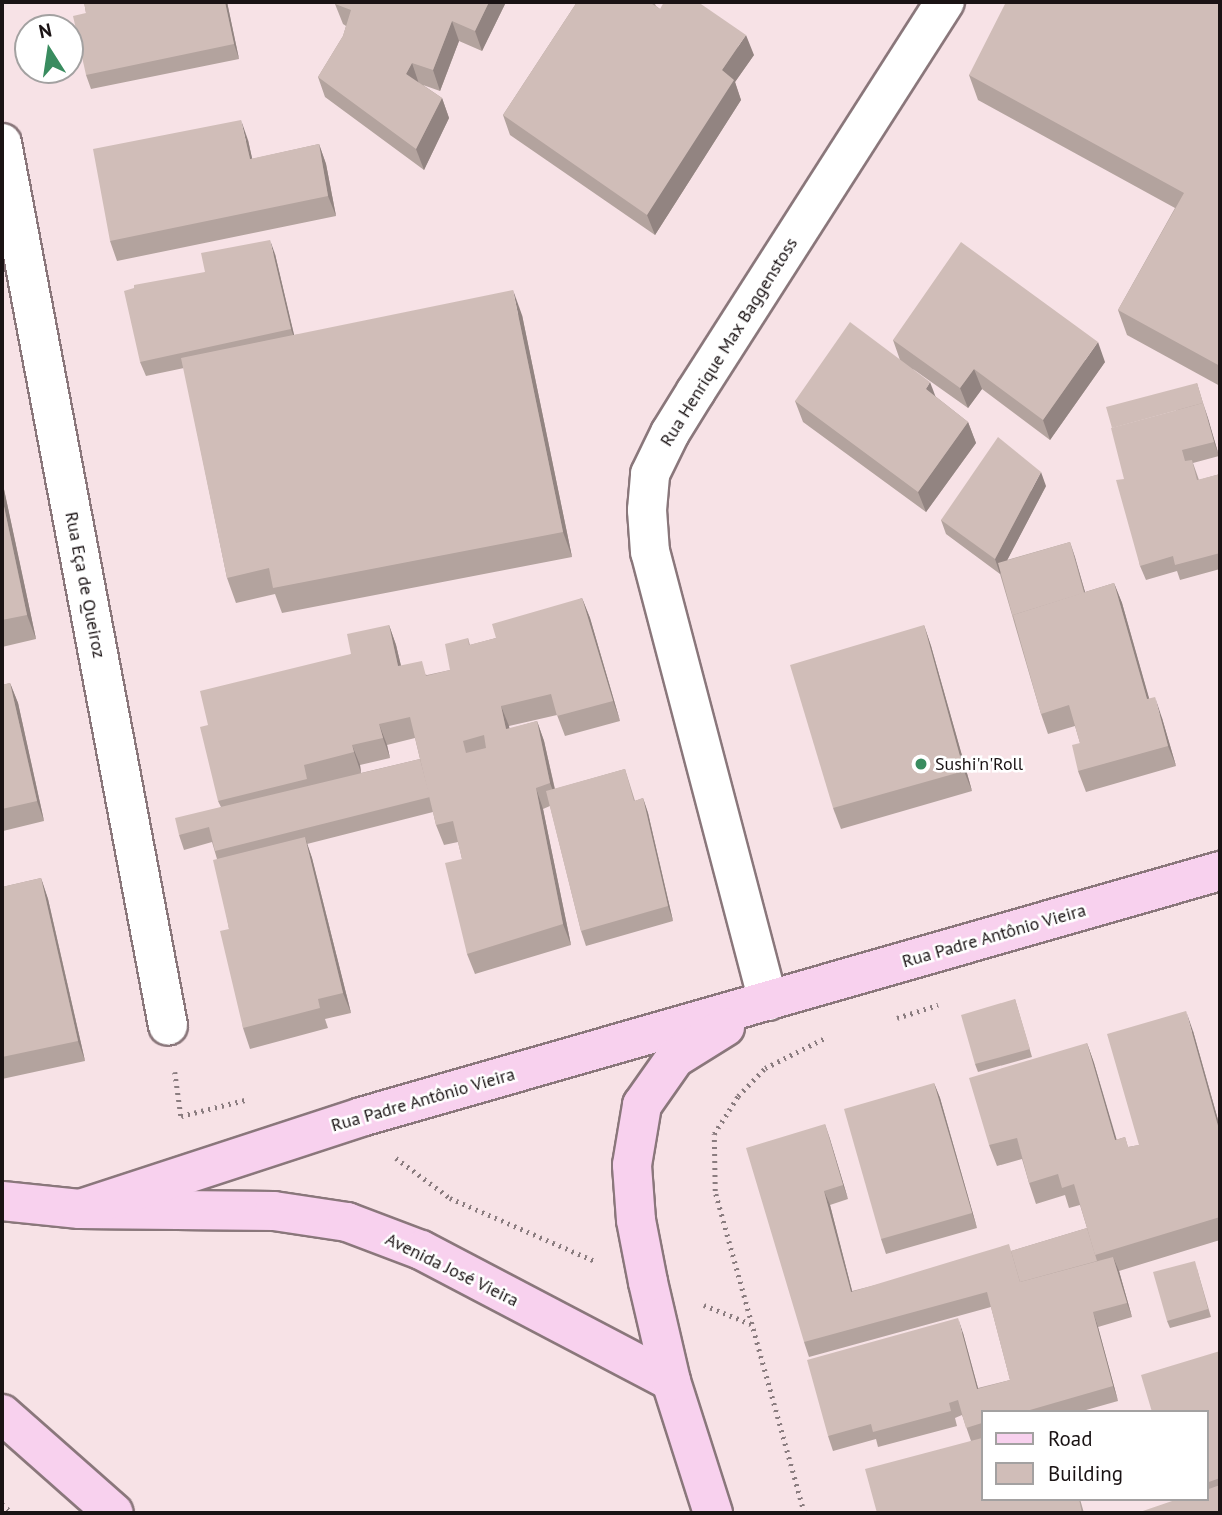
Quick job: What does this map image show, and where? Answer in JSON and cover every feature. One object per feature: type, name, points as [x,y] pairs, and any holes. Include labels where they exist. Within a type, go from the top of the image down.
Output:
[{"type":"main road","name":"Rua Padre Antônio Vieira","points":[[80,1209],[361,1117],[1220,871]]},
{"type":"main road","name":"Rua Padre Antônio Vieira","points":[[671,1381],[636,1220],[632,1165],[642,1105],[675,1058],[768,1001]]},
{"type":"main road","name":"Avenida José Vieira","points":[[2,1201],[80,1209],[275,1211],[347,1222],[421,1250],[671,1381]]},
{"type":"main road","points":[[671,1381],[713,1513]]},
{"type":"main road","points":[[2,1414],[114,1513]]},
{"type":"street","name":"Rua Henrique Max Baggenstoss","points":[[768,1001],[650,552],[647,510],[650,474],[670,433],[696,391],[945,2]]},
{"type":"street","name":"Rua Eça de Queiroz","points":[[2,143],[168,1026]]},
{"type":"path","points":[[893,1019],[933,1008],[950,996],[956,984],[957,967],[952,948]]},
{"type":"path","points":[[168,1026],[181,1116],[257,1097]]},
{"type":"path","points":[[804,1513],[715,1191],[714,1134],[738,1096],[765,1068],[826,1038]]},
{"type":"path","points":[[392,1155],[450,1198],[752,1325]]},
{"type":"path","points":[[2,1504],[12,1513]]},
{"type":"building","points":[[84,2],[225,2],[234,44],[86,75],[84,14],[82,14],[86,13]]},
{"type":"building","points":[[489,2],[475,31],[452,21],[433,70],[412,63],[406,74],[442,98],[416,149],[318,77],[343,36],[351,10],[335,4]]},
{"type":"building","points":[[577,2],[649,2],[660,9],[664,2],[698,2],[746,35],[722,70],[734,80],[647,215],[503,115]]},
{"type":"building","points":[[1006,2],[1220,2],[1220,366],[1118,310],[1184,193],[969,75]]},
{"type":"building","points":[[241,120],[250,159],[319,144],[328,196],[110,241],[93,149]]},
{"type":"building","points":[[270,240],[291,329],[140,362],[124,291],[134,288],[134,285],[205,272],[201,253]]},
{"type":"building","points":[[961,242],[1098,342],[1043,420],[974,369],[960,388],[893,340]]},
{"type":"building","points":[[513,290],[563,532],[273,588],[269,568],[227,578],[181,358]]},
{"type":"building","points":[[850,322],[930,382],[926,389],[968,422],[918,492],[795,401]]},
{"type":"building","points":[[1197,383],[1203,403],[1112,428],[1106,407]]},
{"type":"building","points":[[1203,403],[1214,442],[1182,450],[1185,461],[1192,460],[1197,480],[1220,474],[1220,553],[1175,565],[1173,556],[1140,566],[1116,480],[1124,479],[1111,428]]},
{"type":"building","points":[[998,437],[1041,472],[995,559],[941,520]]},
{"type":"building","points":[[2,497],[27,615],[2,620]]},
{"type":"building","points":[[1070,542],[1084,593],[1013,615],[1014,621],[998,563]]},
{"type":"building","points":[[1114,583],[1147,699],[1155,697],[1168,746],[1078,771],[1072,745],[1080,743],[1069,705],[1041,714],[1013,615]]},
{"type":"building","points":[[582,598],[613,701],[557,716],[551,694],[501,706],[506,729],[537,721],[550,783],[536,788],[563,924],[467,954],[445,863],[462,859],[453,821],[436,825],[410,717],[379,724],[383,738],[352,745],[354,752],[304,765],[307,779],[218,801],[200,727],[208,725],[200,691],[351,654],[347,634],[389,625],[398,666],[422,661],[426,676],[450,670],[445,644],[468,638],[469,645],[496,638],[492,624]],"holes":[[[484,735],[486,748],[466,753],[463,741]]]},
{"type":"building","points":[[924,625],[964,771],[833,808],[790,665]]},
{"type":"building","points":[[10,683],[37,801],[2,809],[2,685]]},
{"type":"building","points":[[420,759],[430,797],[215,851],[209,827],[179,835],[175,818]]},
{"type":"building","points":[[625,769],[634,801],[643,798],[668,906],[581,931],[546,791]]},
{"type":"building","points":[[305,837],[343,993],[318,999],[320,1008],[243,1028],[220,931],[229,929],[213,860]]},
{"type":"building","points":[[41,878],[78,1041],[2,1057],[2,887]]},
{"type":"building","points":[[1015,999],[1030,1049],[975,1064],[961,1015]]},
{"type":"building","points":[[1186,1011],[1220,1133],[1220,1217],[1095,1255],[1074,1184],[1062,1188],[1058,1174],[1029,1183],[1017,1138],[989,1145],[969,1078],[1087,1043],[1115,1140],[1125,1137],[1128,1147],[1139,1145],[1107,1034]]},
{"type":"building","points":[[934,1083],[972,1213],[881,1239],[844,1109]]},
{"type":"building","points":[[825,1124],[843,1185],[824,1191],[851,1292],[1009,1244],[1020,1282],[1113,1257],[1127,1303],[1093,1312],[1113,1386],[1030,1410],[981,1410],[981,1423],[966,1428],[958,1400],[949,1403],[951,1411],[873,1432],[871,1424],[828,1436],[807,1360],[958,1318],[977,1389],[1010,1380],[987,1292],[804,1342],[746,1148]]},
{"type":"building","points":[[1087,1228],[1097,1261],[1020,1282],[1011,1251]]},
{"type":"building","points":[[1195,1261],[1208,1309],[1167,1321],[1153,1272]]},
{"type":"building","points":[[1220,1351],[1220,1478],[1208,1482],[1208,1410],[1151,1410],[1141,1375]]},
{"type":"building","points":[[981,1438],[981,1501],[1079,1501],[1082,1513],[877,1513],[865,1469]]},
{"type":"building","points":[[1220,1485],[1220,1513],[1137,1513],[1172,1501],[1208,1501],[1208,1489]]},
{"type":"place","name":"Sushi'n'Roll","points":[[921,764]]}]
